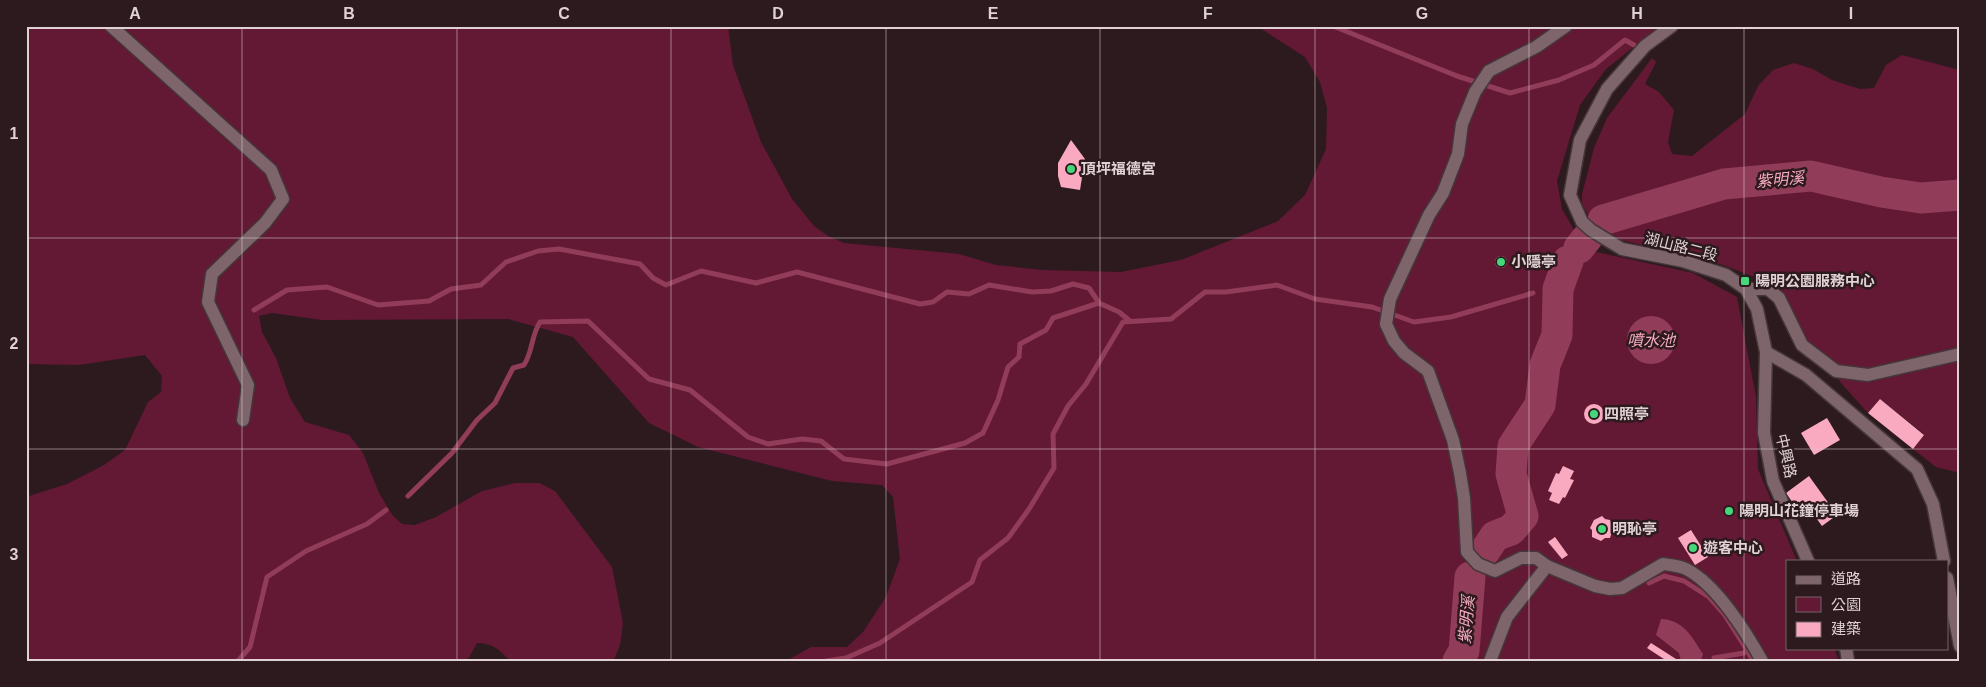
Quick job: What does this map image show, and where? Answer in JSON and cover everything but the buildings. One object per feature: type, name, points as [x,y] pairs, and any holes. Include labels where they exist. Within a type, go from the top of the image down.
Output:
[{"type":"street","points":[[111,26],[271,170],[283,199],[265,223],[212,274],[208,302],[248,385],[243,420]]},
{"type":"street","points":[[1566,26],[1536,47],[1489,71],[1475,92],[1462,124],[1458,154],[1443,193],[1429,215],[1390,299],[1386,324],[1394,341],[1404,353],[1428,371],[1452,440],[1460,473],[1468,552],[1478,564],[1495,571],[1521,558],[1536,558],[1547,566],[1595,586],[1610,589],[1622,588],[1663,564],[1685,568],[1717,594],[1746,632],[1762,661]]},
{"type":"street","name":"湖山路二段","points":[[1672,26],[1645,46],[1607,89],[1580,140],[1570,195],[1582,222],[1591,230],[1622,249],[1683,261],[1726,275],[1746,289],[1757,308],[1766,352]]},
{"type":"street","points":[[1746,289],[1768,289],[1778,298],[1802,345],[1836,371],[1868,375],[1960,354]]},
{"type":"street","points":[[1766,352],[1806,375],[1917,470],[1933,504],[1944,560]]},
{"type":"street","name":"中興路","points":[[1766,352],[1764,434],[1773,480],[1808,560]]},
{"type":"street","points":[[1490,661],[1507,617],[1547,566]]},
{"type":"street","points":[[1948,583],[1960,646]]},
{"type":"green space","points":[[26,26],[728,26],[733,65],[761,142],[792,199],[814,226],[828,236],[844,243],[959,254],[996,265],[1043,270],[1121,272],[1181,260],[1278,221],[1305,195],[1326,149],[1327,108],[1320,82],[1305,57],[1257,26],[1660,26],[1606,69],[1580,105],[1557,181],[1562,209],[1577,235],[1592,251],[1693,273],[1737,297],[1756,397],[1758,469],[1797,560],[1786,560],[1786,650],[1835,650],[1839,661],[786,661],[811,647],[847,647],[863,632],[886,597],[900,559],[893,497],[882,485],[832,481],[698,447],[649,423],[573,337],[508,319],[322,320],[272,313],[259,316],[262,332],[276,358],[290,398],[305,422],[349,435],[363,453],[379,493],[393,516],[402,524],[415,525],[436,517],[482,491],[515,483],[539,483],[555,491],[612,567],[623,623],[620,645],[614,660],[510,661],[495,648],[487,644],[477,643],[467,661],[26,661],[26,497],[67,484],[104,465],[125,450],[148,402],[161,392],[162,376],[145,355],[79,365],[26,364]]},
{"type":"green space","points":[[1902,55],[1960,70],[1960,473],[1936,467],[1913,449],[1924,434],[1880,399],[1868,413],[1841,383],[1820,353],[1806,341],[1789,308],[1765,281],[1723,265],[1621,240],[1603,230],[1590,218],[1582,204],[1582,194],[1594,148],[1607,118],[1652,58],[1656,62],[1645,84],[1659,92],[1674,110],[1668,142],[1672,154],[1692,156],[1745,114],[1758,86],[1773,70],[1794,63],[1813,69],[1832,80],[1860,89],[1874,88],[1886,65]]},
{"type":"water","name":"噴水池","points":[[1646,316],[1656,316],[1668,323],[1675,335],[1675,345],[1668,357],[1656,364],[1646,364],[1638,360],[1631,353],[1627,345],[1627,335],[1631,327],[1638,320]]},
{"type":"water","points":[[1661,619],[1676,623],[1686,630],[1703,654],[1701,661],[1681,661],[1679,653],[1656,635]]},
{"type":"waterway","points":[[1333,26],[1457,76],[1510,93],[1559,80],[1594,65],[1625,40],[1634,45]]},
{"type":"waterway","name":"紫明溪","points":[[1603,220],[1724,184],[1811,176],[1881,192],[1921,198],[1960,195]]},
{"type":"waterway","name":"紫明溪","points":[[1579,248],[1587,238]]},
{"type":"waterway","points":[[254,310],[287,290],[327,287],[378,305],[429,301],[451,289],[481,285],[506,262],[538,251],[559,249],[640,264],[653,278],[666,285],[701,271],[756,283],[797,272],[920,304],[933,302],[947,292],[969,294],[989,285],[1032,292],[1051,291],[1073,284],[1089,288],[1099,303],[1119,312],[1130,321]]},
{"type":"waterway","name":"紫明溪","points":[[1485,551],[1495,536],[1511,530],[1523,516],[1511,474],[1513,446],[1540,405],[1545,365],[1557,335],[1558,289],[1568,261]]},
{"type":"waterway","points":[[826,661],[846,658],[880,643],[972,582],[980,560],[1008,538],[1029,509],[1054,468],[1053,434],[1068,406],[1086,384],[1123,322],[1171,319],[1205,292],[1226,292],[1277,285],[1315,299],[1372,307],[1414,322],[1451,317],[1533,293]]},
{"type":"waterway","name":"紫明溪","points":[[1553,290],[1558,289]]},
{"type":"waterway","points":[[408,496],[452,453],[477,420],[495,403],[513,368],[524,365],[540,322],[588,321],[649,379],[690,390],[748,437],[768,444],[802,439],[821,441],[844,459],[887,464],[965,443],[983,433],[998,400],[1008,367],[1019,357],[1020,344],[1046,330],[1053,318],[1099,303]]},
{"type":"waterway","points":[[238,661],[250,647],[267,577],[306,551],[367,524],[386,510]]},
{"type":"waterway","points":[[1649,583],[1664,576],[1684,581],[1709,597],[1724,614],[1747,650]]},
{"type":"waterway","name":"紫明溪","points":[[1458,661],[1464,651],[1470,577]]},
{"type":"waterway","points":[[1714,658],[1744,653],[1747,650],[1753,661]]},
{"type":"place","name":"頂坪福德宮","points":[[1071,169]]},
{"type":"place","name":"小隱亭","points":[[1501,262]]},
{"type":"place","name":"陽明公園服務中心","points":[[1745,281]]},
{"type":"place","name":"四照亭","points":[[1594,414]]},
{"type":"place","name":"陽明山花鐘停車場","points":[[1729,511]]},
{"type":"place","name":"明恥亭","points":[[1602,529]]},
{"type":"place","name":"遊客中心","points":[[1693,548]]}]
